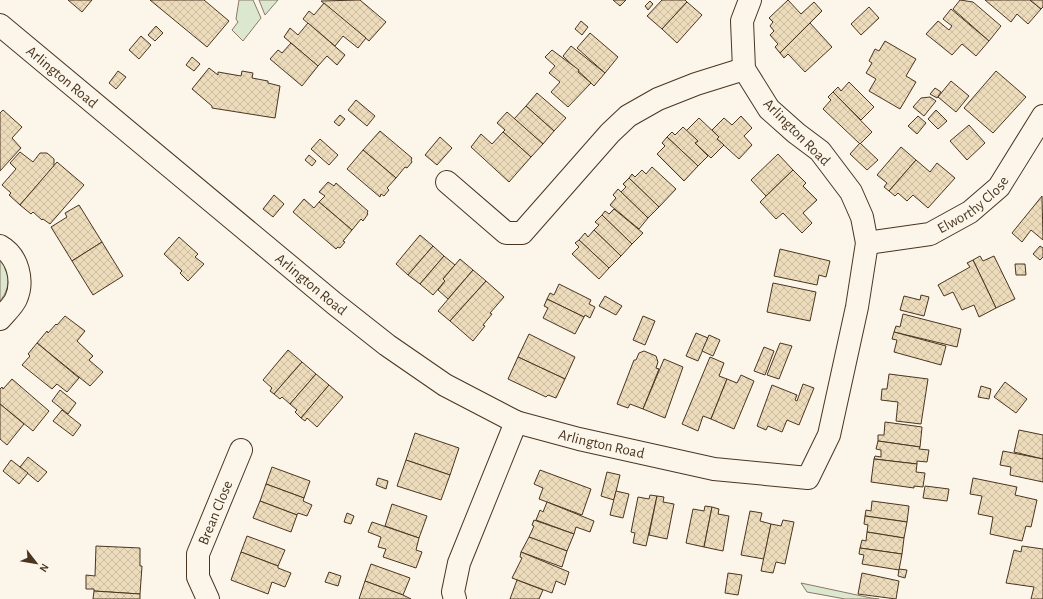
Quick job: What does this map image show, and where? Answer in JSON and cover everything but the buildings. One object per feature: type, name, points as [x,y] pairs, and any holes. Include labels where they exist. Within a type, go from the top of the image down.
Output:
[{"type":"street","name":"Arlington Road","points":[[0,25],[304,278],[387,345],[445,385],[516,422],[579,439],[714,469],[808,478],[829,435],[857,308],[867,242],[862,217],[851,192],[820,151],[796,133],[769,109],[744,69],[742,21],[750,0]]},
{"type":"street","points":[[447,182],[506,233],[522,233],[610,133],[628,116],[658,99],[696,84],[744,69]]},
{"type":"street","name":"Elworthy Close","points":[[867,242],[930,234],[970,212],[1000,187],[1043,116]]},
{"type":"street","points":[[0,246],[8,251],[20,274],[16,299],[0,319]]},
{"type":"street","points":[[455,599],[453,592],[459,563],[516,422]]},
{"type":"street","name":"Brean Close","points":[[208,599],[198,577],[198,554],[241,450]]},
{"type":"green space","points":[[239,0],[253,0],[261,18],[243,41],[232,30],[238,22],[236,19]]},
{"type":"green space","points":[[259,0],[278,0],[265,15]]},
{"type":"green space","points":[[0,258],[7,274],[8,285],[0,301]]},
{"type":"green space","points":[[801,583],[879,599],[845,599],[807,592]]}]
